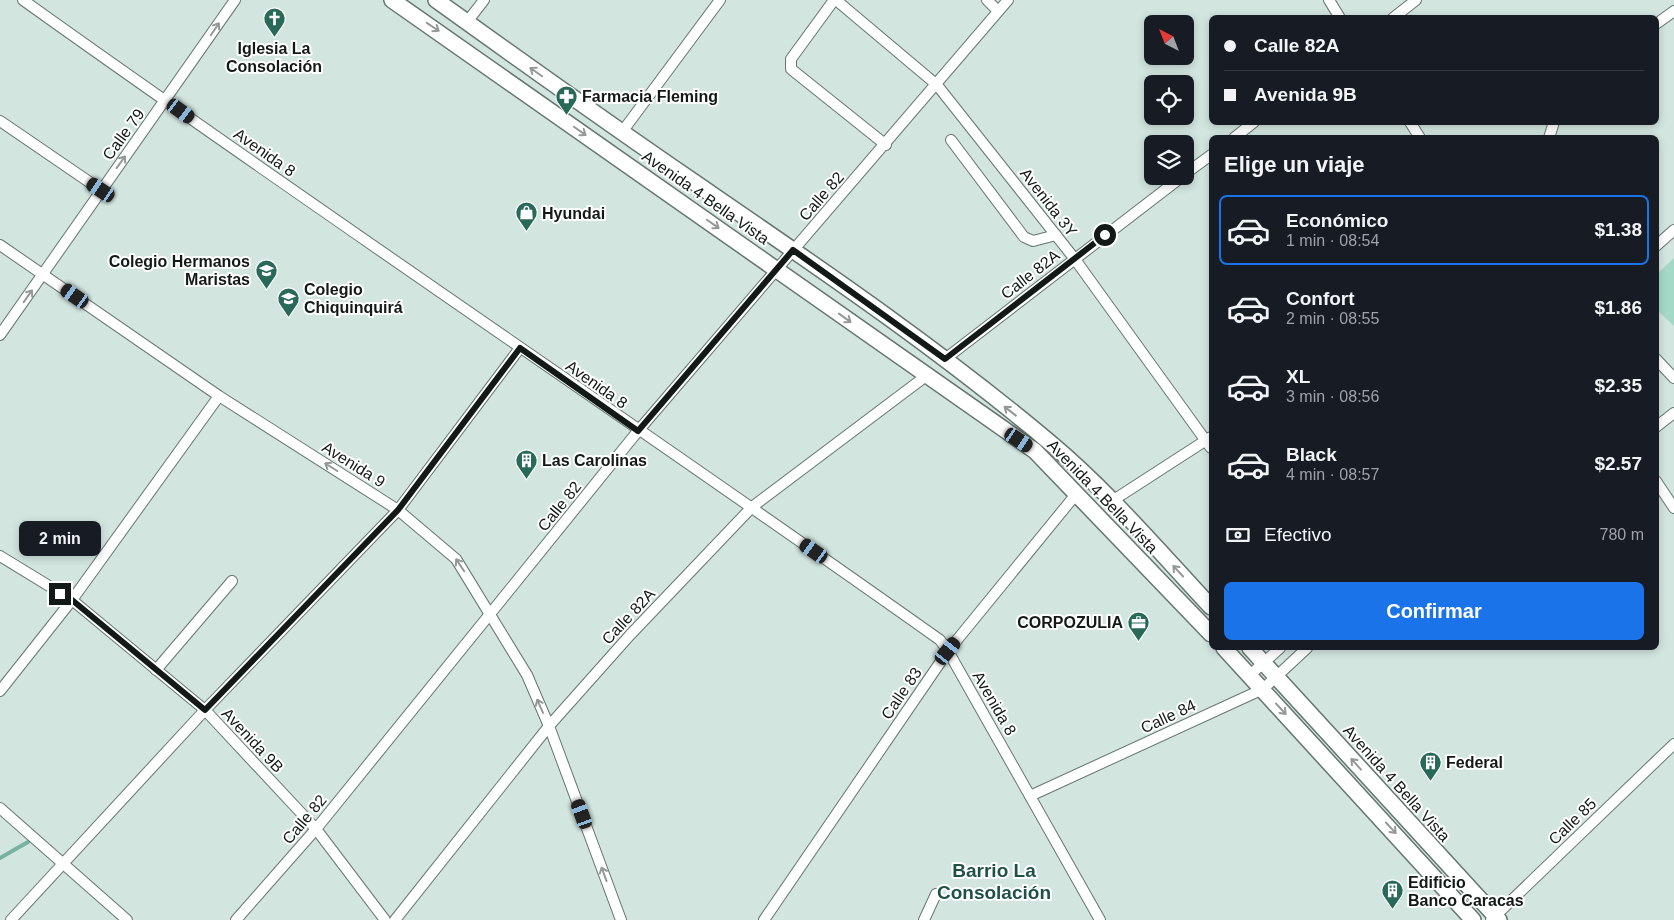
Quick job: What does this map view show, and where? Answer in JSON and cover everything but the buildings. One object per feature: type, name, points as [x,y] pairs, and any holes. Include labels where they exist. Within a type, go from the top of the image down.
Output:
[{"type":"street","name":"Avenida 8","points":[[23,0],[940,640],[1100,920]]},
{"type":"street","name":"Calle 79","points":[[0,335],[101,190],[166,101],[235,0]]},
{"type":"street","name":"Avenida 4 Bella Vista","points":[[392,0],[1035,451],[1209,632]]},
{"type":"street","name":"Avenida 4 Bella Vista","points":[[436,0],[945,359],[1049,442],[1112,500],[1209,604]]},
{"type":"street","points":[[467,22],[484,0]]},
{"type":"street","points":[[622,132],[720,0]]},
{"type":"street","points":[[835,0],[791,59],[791,69],[886,145]]},
{"type":"street","name":"Avenida 3Y","points":[[835,0],[937,84],[1074,258],[1209,442]]},
{"type":"street","points":[[988,0],[998,12]]},
{"type":"street","name":"Calle 82","points":[[236,920],[316,829],[638,431],[776,268],[886,145],[1008,0]]},
{"type":"street","points":[[1329,0],[1338,15]]},
{"type":"street","points":[[1397,15],[1416,0]]},
{"type":"street","points":[[1659,22],[1674,11]]},
{"type":"street","points":[[0,121],[101,190]]},
{"type":"street","points":[[1239,135],[1251,125]]},
{"type":"street","points":[[950,140],[1024,238],[1033,241],[1056,235]]},
{"type":"street","name":"Calle 82A","points":[[1194,168],[1209,156]]},
{"type":"street","name":"Calle 82A","points":[[945,359],[1171,185]]},
{"type":"street","points":[[1659,243],[1674,230]]},
{"type":"street","name":"Avenida 9","points":[[0,245],[219,396],[398,510],[456,559],[527,675],[550,726],[621,920]]},
{"type":"street","points":[[12,920],[205,710],[398,510],[520,348]]},
{"type":"street","points":[[1659,362],[1674,378]]},
{"type":"street","name":"Calle 82A","points":[[395,920],[550,726],[630,635],[752,507],[926,376]]},
{"type":"street","points":[[0,692],[72,600],[219,396]]},
{"type":"street","points":[[1659,425],[1674,413]]},
{"type":"street","points":[[1112,500],[1209,442]]},
{"type":"street","points":[[1659,486],[1674,508]]},
{"type":"street","name":"Calle 83","points":[[764,920],[948,651],[1076,492]]},
{"type":"street","name":"Avenida 9B","points":[[0,556],[72,600],[205,710],[316,829],[385,920]]},
{"type":"street","points":[[156,670],[232,581]]},
{"type":"street","points":[[1226,650],[1472,920]]},
{"type":"street","name":"Avenida 4 Bella Vista","points":[[1252,650],[1495,919]]},
{"type":"street","points":[[1250,675],[1278,650]]},
{"type":"street","name":"Calle 84","points":[[1030,796],[1263,689],[1305,650]]},
{"type":"street","name":"Calle 85","points":[[1495,919],[1674,744]]},
{"type":"street","points":[[0,808],[127,920]]},
{"type":"street","points":[[924,920],[936,894]]},
{"type":"green space","points":[[1674,258],[1674,326],[1659,312],[1659,272]]},
{"type":"waterway","points":[[0,858],[28,842]]},
{"type":"place","name":"Iglesia La Consolación","points":[[274,38]]},
{"type":"place","name":"Farmacia Fleming","points":[[566,115]]},
{"type":"place","name":"Hyundai","points":[[526,232]]},
{"type":"place","name":"Colegio Hermanos Maristas","points":[[266,289]]},
{"type":"place","name":"Colegio Chiquinquirá","points":[[288,317]]},
{"type":"place","name":"Las Carolinas","points":[[526,479]]},
{"type":"place","name":"CORPOZULIA","points":[[1139,641]]},
{"type":"place","name":"Federal","points":[[1430,781]]},
{"type":"place","name":"Edificio Banco Caracas","points":[[1392,910]]},
{"type":"district","name":"Barrio La Consolación","points":[[994,881]]},
{"type":"route","points":[[60,594],[72,600],[205,710],[398,510],[520,348],[638,431],[793,250],[945,359],[1105,235]]}]
